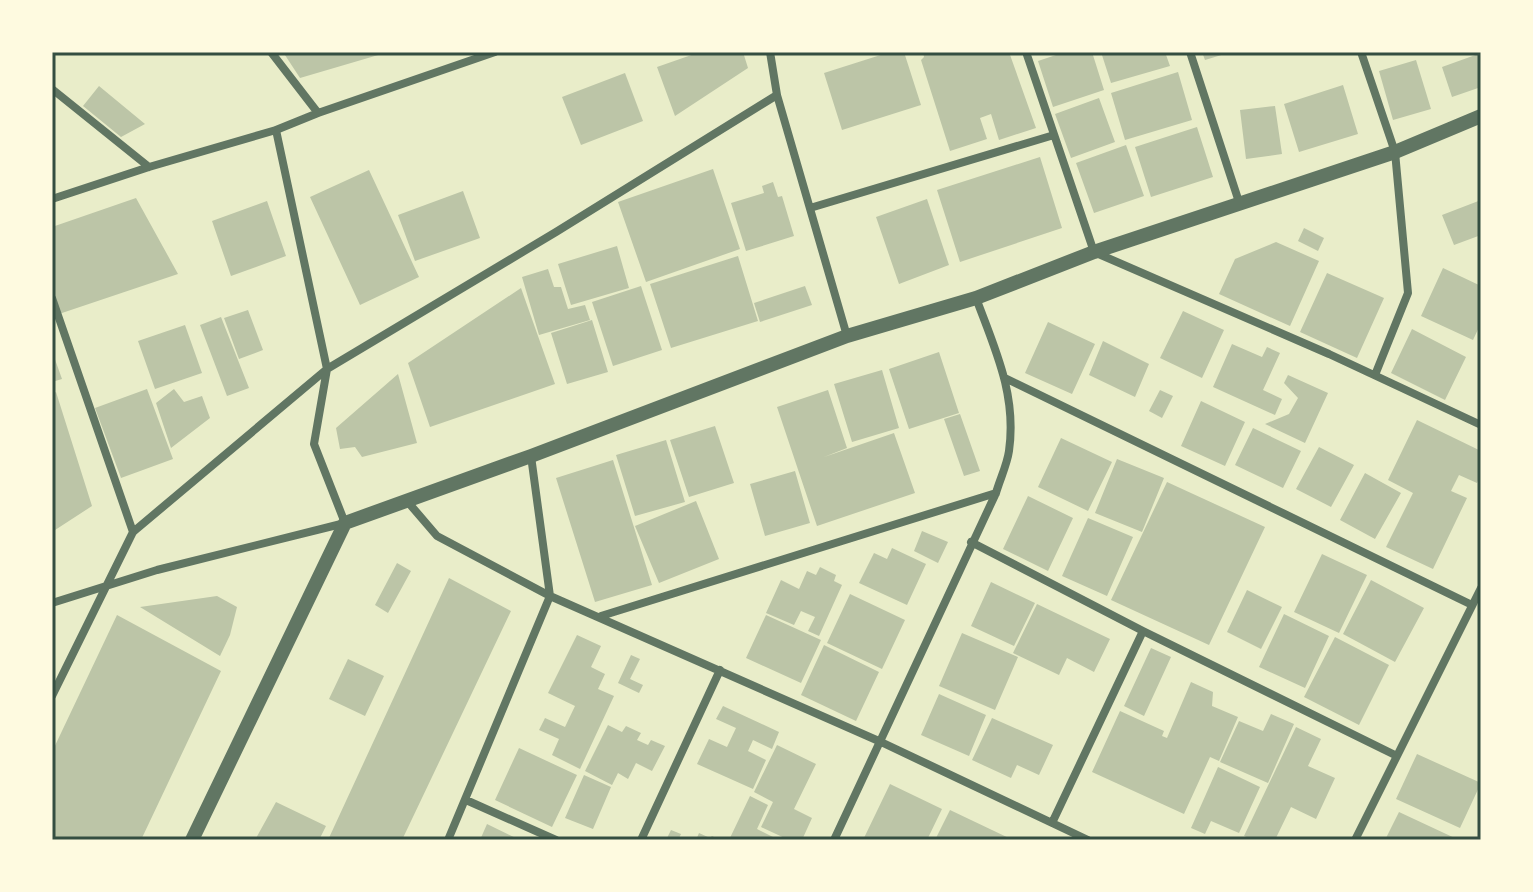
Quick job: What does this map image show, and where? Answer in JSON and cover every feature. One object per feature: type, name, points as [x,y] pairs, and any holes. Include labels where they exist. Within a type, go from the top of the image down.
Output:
[{"type":"street","points":[[271,52],[318,113]]},
{"type":"street","points":[[52,199],[276,130],[495,52]]},
{"type":"street","points":[[770,52],[777,95],[847,336]]},
{"type":"street","points":[[1026,52],[1094,252],[1481,425]]},
{"type":"street","points":[[1190,52],[1239,202]]},
{"type":"street","points":[[1361,52],[1395,152],[1408,293],[1375,375]]},
{"type":"street","points":[[52,89],[149,167]]},
{"type":"street","points":[[52,696],[102,589],[133,532],[327,369],[777,95]]},
{"type":"street","points":[[52,603],[157,570],[345,523],[847,336],[976,298],[1094,252],[1395,152],[1481,116]]},
{"type":"street","points":[[192,840],[345,523],[314,444],[327,369],[276,130]]},
{"type":"street","points":[[810,208],[1054,135]]},
{"type":"street","points":[[52,298],[133,532]]},
{"type":"street","points":[[834,840],[996,493],[1009,452],[1007,379],[976,298]]},
{"type":"street","points":[[1007,379],[1472,605]]},
{"type":"street","points":[[448,840],[550,596],[531,456]]},
{"type":"street","points":[[601,616],[996,493]]},
{"type":"street","points":[[406,501],[437,536],[550,596],[881,742],[1088,840]]},
{"type":"street","points":[[971,542],[1397,756]]},
{"type":"street","points":[[1355,840],[1481,588]]},
{"type":"street","points":[[1052,823],[1143,631]]},
{"type":"street","points":[[641,840],[720,670]]},
{"type":"street","points":[[466,800],[556,840]]},
{"type":"building","points":[[283,52],[385,52],[385,53],[300,78]]},
{"type":"building","points":[[700,52],[743,52],[748,68],[675,116],[657,67]]},
{"type":"building","points":[[890,52],[904,52],[921,105],[842,130],[824,73]]},
{"type":"building","points":[[923,52],[1009,52],[1036,128],[999,140],[991,114],[980,118],[987,139],[950,151],[921,60]]},
{"type":"building","points":[[1065,52],[1092,52],[1104,90],[1053,107],[1038,61]]},
{"type":"building","points":[[1101,52],[1165,52],[1170,66],[1111,83]]},
{"type":"building","points":[[1202,52],[1227,52],[1228,53],[1205,60]]},
{"type":"building","points":[[1481,53],[1481,87],[1452,97],[1442,67]]},
{"type":"building","points":[[1416,60],[1431,109],[1393,120],[1379,71]]},
{"type":"building","points":[[1178,72],[1192,120],[1125,140],[1111,93]]},
{"type":"building","points":[[625,73],[643,121],[581,145],[562,97]]},
{"type":"building","points":[[1343,85],[1358,134],[1299,152],[1284,104]]},
{"type":"building","points":[[99,86],[145,124],[121,137],[83,106]]},
{"type":"building","points":[[1099,98],[1115,142],[1071,158],[1055,114]]},
{"type":"building","points":[[1275,106],[1282,154],[1246,159],[1240,110]]},
{"type":"building","points":[[1197,127],[1213,177],[1151,197],[1135,147]]},
{"type":"building","points":[[1126,145],[1144,196],[1094,213],[1076,163]]},
{"type":"building","points":[[1040,157],[1062,228],[960,262],[937,190]]},
{"type":"building","points":[[713,169],[740,249],[646,282],[618,202]]},
{"type":"building","points":[[369,170],[419,277],[360,305],[310,197]]},
{"type":"building","points":[[773,182],[778,197],[782,196],[794,236],[746,251],[731,203],[764,193],[762,186]]},
{"type":"building","points":[[463,191],[480,238],[415,261],[398,215]]},
{"type":"building","points":[[136,198],[178,274],[59,314],[52,293],[52,227]]},
{"type":"building","points":[[927,199],[949,265],[899,284],[876,217]]},
{"type":"building","points":[[1481,200],[1481,235],[1454,245],[1442,215]]},
{"type":"building","points":[[267,201],[286,256],[231,276],[212,221]]},
{"type":"building","points":[[1304,228],[1324,238],[1318,251],[1298,241]]},
{"type":"building","points":[[1276,242],[1319,261],[1290,326],[1219,294],[1235,259]]},
{"type":"building","points":[[617,246],[629,288],[571,305],[558,264]]},
{"type":"building","points":[[738,256],[758,321],[671,348],[650,284]]},
{"type":"building","points":[[1443,268],[1481,286],[1481,323],[1473,340],[1421,316]]},
{"type":"building","points":[[548,269],[554,287],[561,287],[568,309],[585,305],[590,320],[539,335],[522,277]]},
{"type":"building","points":[[1327,273],[1384,298],[1357,358],[1300,332]]},
{"type":"building","points":[[641,286],[662,350],[613,366],[592,302]]},
{"type":"building","points":[[805,286],[812,305],[760,322],[754,303]]},
{"type":"building","points":[[521,288],[555,384],[430,427],[408,363]]},
{"type":"building","points":[[248,310],[263,350],[239,359],[224,318]]},
{"type":"building","points":[[1183,311],[1224,330],[1202,378],[1160,358]]},
{"type":"building","points":[[221,317],[249,388],[227,396],[200,325]]},
{"type":"building","points":[[592,320],[608,372],[567,384],[551,333]]},
{"type":"building","points":[[1048,322],[1095,344],[1072,394],[1025,373]]},
{"type":"building","points":[[185,325],[202,373],[155,389],[138,341]]},
{"type":"building","points":[[1412,329],[1466,357],[1445,400],[1391,373]]},
{"type":"building","points":[[1103,341],[1149,364],[1135,397],[1089,375]]},
{"type":"building","points":[[1232,344],[1262,357],[1267,347],[1280,353],[1263,390],[1282,399],[1275,415],[1213,387]]},
{"type":"building","points":[[52,351],[62,379],[52,382]]},
{"type":"building","points":[[939,352],[959,413],[909,429],[889,369]]},
{"type":"building","points":[[882,370],[899,428],[852,442],[834,384]]},
{"type":"building","points":[[398,374],[417,443],[362,457],[355,447],[340,449],[336,428]]},
{"type":"building","points":[[1288,375],[1328,393],[1305,443],[1265,424],[1289,414],[1298,398],[1284,383]]},
{"type":"building","points":[[147,389],[173,459],[121,478],[95,408]]},
{"type":"building","points":[[174,389],[184,402],[202,396],[210,418],[171,448],[156,403]]},
{"type":"building","points":[[828,390],[847,448],[824,457],[894,433],[915,493],[817,526],[777,407]]},
{"type":"building","points":[[1160,390],[1173,396],[1162,418],[1149,411]]},
{"type":"building","points":[[56,392],[92,506],[52,532],[52,394]]},
{"type":"building","points":[[1201,401],[1245,422],[1225,466],[1181,446]]},
{"type":"building","points":[[960,414],[980,471],[964,476],[944,419]]},
{"type":"building","points":[[1417,420],[1481,451],[1481,475],[1477,483],[1459,475],[1451,491],[1467,498],[1433,569],[1386,547],[1413,493],[1388,480]]},
{"type":"building","points":[[715,426],[734,483],[689,497],[670,440]]},
{"type":"building","points":[[1253,428],[1301,451],[1283,488],[1235,465]]},
{"type":"building","points":[[1061,438],[1112,462],[1088,511],[1038,487]]},
{"type":"building","points":[[666,440],[685,502],[635,516],[616,455]]},
{"type":"building","points":[[1319,447],[1354,465],[1331,507],[1296,489]]},
{"type":"building","points":[[1117,459],[1164,478],[1142,532],[1095,513]]},
{"type":"building","points":[[613,460],[652,585],[595,602],[556,478]]},
{"type":"building","points":[[795,471],[810,523],[765,536],[750,484]]},
{"type":"building","points":[[1365,473],[1401,493],[1375,539],[1340,520]]},
{"type":"building","points":[[1167,482],[1265,527],[1209,645],[1111,600]]},
{"type":"building","points":[[1028,496],[1073,518],[1048,571],[1003,549]]},
{"type":"building","points":[[696,501],[719,559],[659,583],[635,526]]},
{"type":"building","points":[[1088,518],[1133,537],[1107,596],[1062,576]]},
{"type":"building","points":[[922,531],[948,542],[938,563],[914,551]]},
{"type":"building","points":[[892,548],[926,564],[907,605],[859,583],[874,553],[887,559]]},
{"type":"building","points":[[1322,554],[1367,575],[1339,633],[1294,612]]},
{"type":"building","points":[[397,563],[411,571],[388,613],[375,605]]},
{"type":"building","points":[[820,567],[836,575],[834,581],[842,585],[819,636],[808,631],[815,617],[801,611],[794,625],[766,613],[781,580],[799,589],[807,571],[816,575]]},
{"type":"building","points":[[449,578],[511,611],[402,840],[328,840]]},
{"type":"building","points":[[1371,580],[1424,608],[1395,662],[1343,634]]},
{"type":"building","points":[[991,582],[1035,603],[1014,646],[971,626]]},
{"type":"building","points":[[1247,590],[1282,607],[1261,649],[1227,632]]},
{"type":"building","points":[[850,594],[905,620],[882,669],[827,643]]},
{"type":"building","points":[[217,596],[237,607],[230,635],[220,656],[140,607]]},
{"type":"building","points":[[1037,604],[1110,639],[1094,672],[1067,658],[1059,675],[1013,653]]},
{"type":"building","points":[[1284,614],[1329,636],[1305,688],[1259,667]]},
{"type":"building","points":[[117,615],[221,671],[141,840],[59,840],[52,837],[52,752]]},
{"type":"building","points":[[766,615],[821,640],[801,683],[746,658]]},
{"type":"building","points":[[962,633],[1018,657],[995,710],[939,686]]},
{"type":"building","points":[[577,635],[601,646],[591,667],[605,674],[598,689],[614,696],[580,769],[552,755],[559,739],[539,730],[545,718],[565,727],[575,706],[548,693]]},
{"type":"building","points":[[1335,637],[1389,665],[1359,725],[1304,697]]},
{"type":"building","points":[[824,645],[879,672],[856,721],[801,695]]},
{"type":"building","points":[[1151,648],[1171,657],[1144,716],[1124,706]]},
{"type":"building","points":[[631,655],[640,659],[630,679],[643,685],[639,693],[618,683]]},
{"type":"building","points":[[348,659],[384,676],[365,716],[329,699]]},
{"type":"building","points":[[1191,682],[1213,692],[1212,706],[1238,717],[1219,761],[1210,757],[1184,814],[1092,772],[1120,711],[1164,731],[1162,736],[1167,738]]},
{"type":"building","points":[[939,694],[986,715],[969,756],[921,735]]},
{"type":"building","points":[[723,706],[779,732],[772,749],[753,740],[748,751],[766,760],[753,789],[697,764],[709,739],[727,747],[736,728],[716,719]]},
{"type":"building","points":[[1271,714],[1294,724],[1268,783],[1220,762],[1239,721],[1263,731]]},
{"type":"building","points":[[992,718],[1053,745],[1039,775],[1017,765],[1011,778],[972,760]]},
{"type":"building","points":[[608,725],[622,732],[626,726],[641,733],[637,740],[648,745],[651,740],[665,746],[652,771],[636,763],[628,779],[618,773],[612,785],[585,771]]},
{"type":"building","points":[[1296,727],[1321,739],[1308,766],[1335,778],[1316,819],[1291,807],[1275,840],[1254,840],[1244,836]]},
{"type":"building","points":[[777,745],[816,764],[794,809],[812,818],[802,840],[789,840],[761,827],[773,802],[754,792]]},
{"type":"building","points":[[519,748],[577,775],[552,827],[495,800]]},
{"type":"building","points":[[1417,754],[1481,783],[1460,828],[1396,799]]},
{"type":"building","points":[[1218,767],[1260,787],[1239,833],[1211,821],[1205,834],[1191,828]]},
{"type":"building","points":[[584,775],[611,787],[593,829],[565,818]]},
{"type":"building","points":[[890,784],[942,809],[927,840],[863,840]]},
{"type":"building","points":[[750,796],[768,805],[757,829],[779,840],[729,840]]},
{"type":"building","points":[[276,802],[326,826],[319,840],[255,840]]},
{"type":"building","points":[[950,810],[1013,840],[935,840]]},
{"type":"building","points":[[1399,812],[1459,840],[1385,840]]},
{"type":"building","points":[[487,824],[520,840],[480,840]]},
{"type":"building","points":[[671,830],[681,834],[678,840],[666,840]]},
{"type":"building","points":[[699,833],[712,836],[720,840],[696,840]]}]
